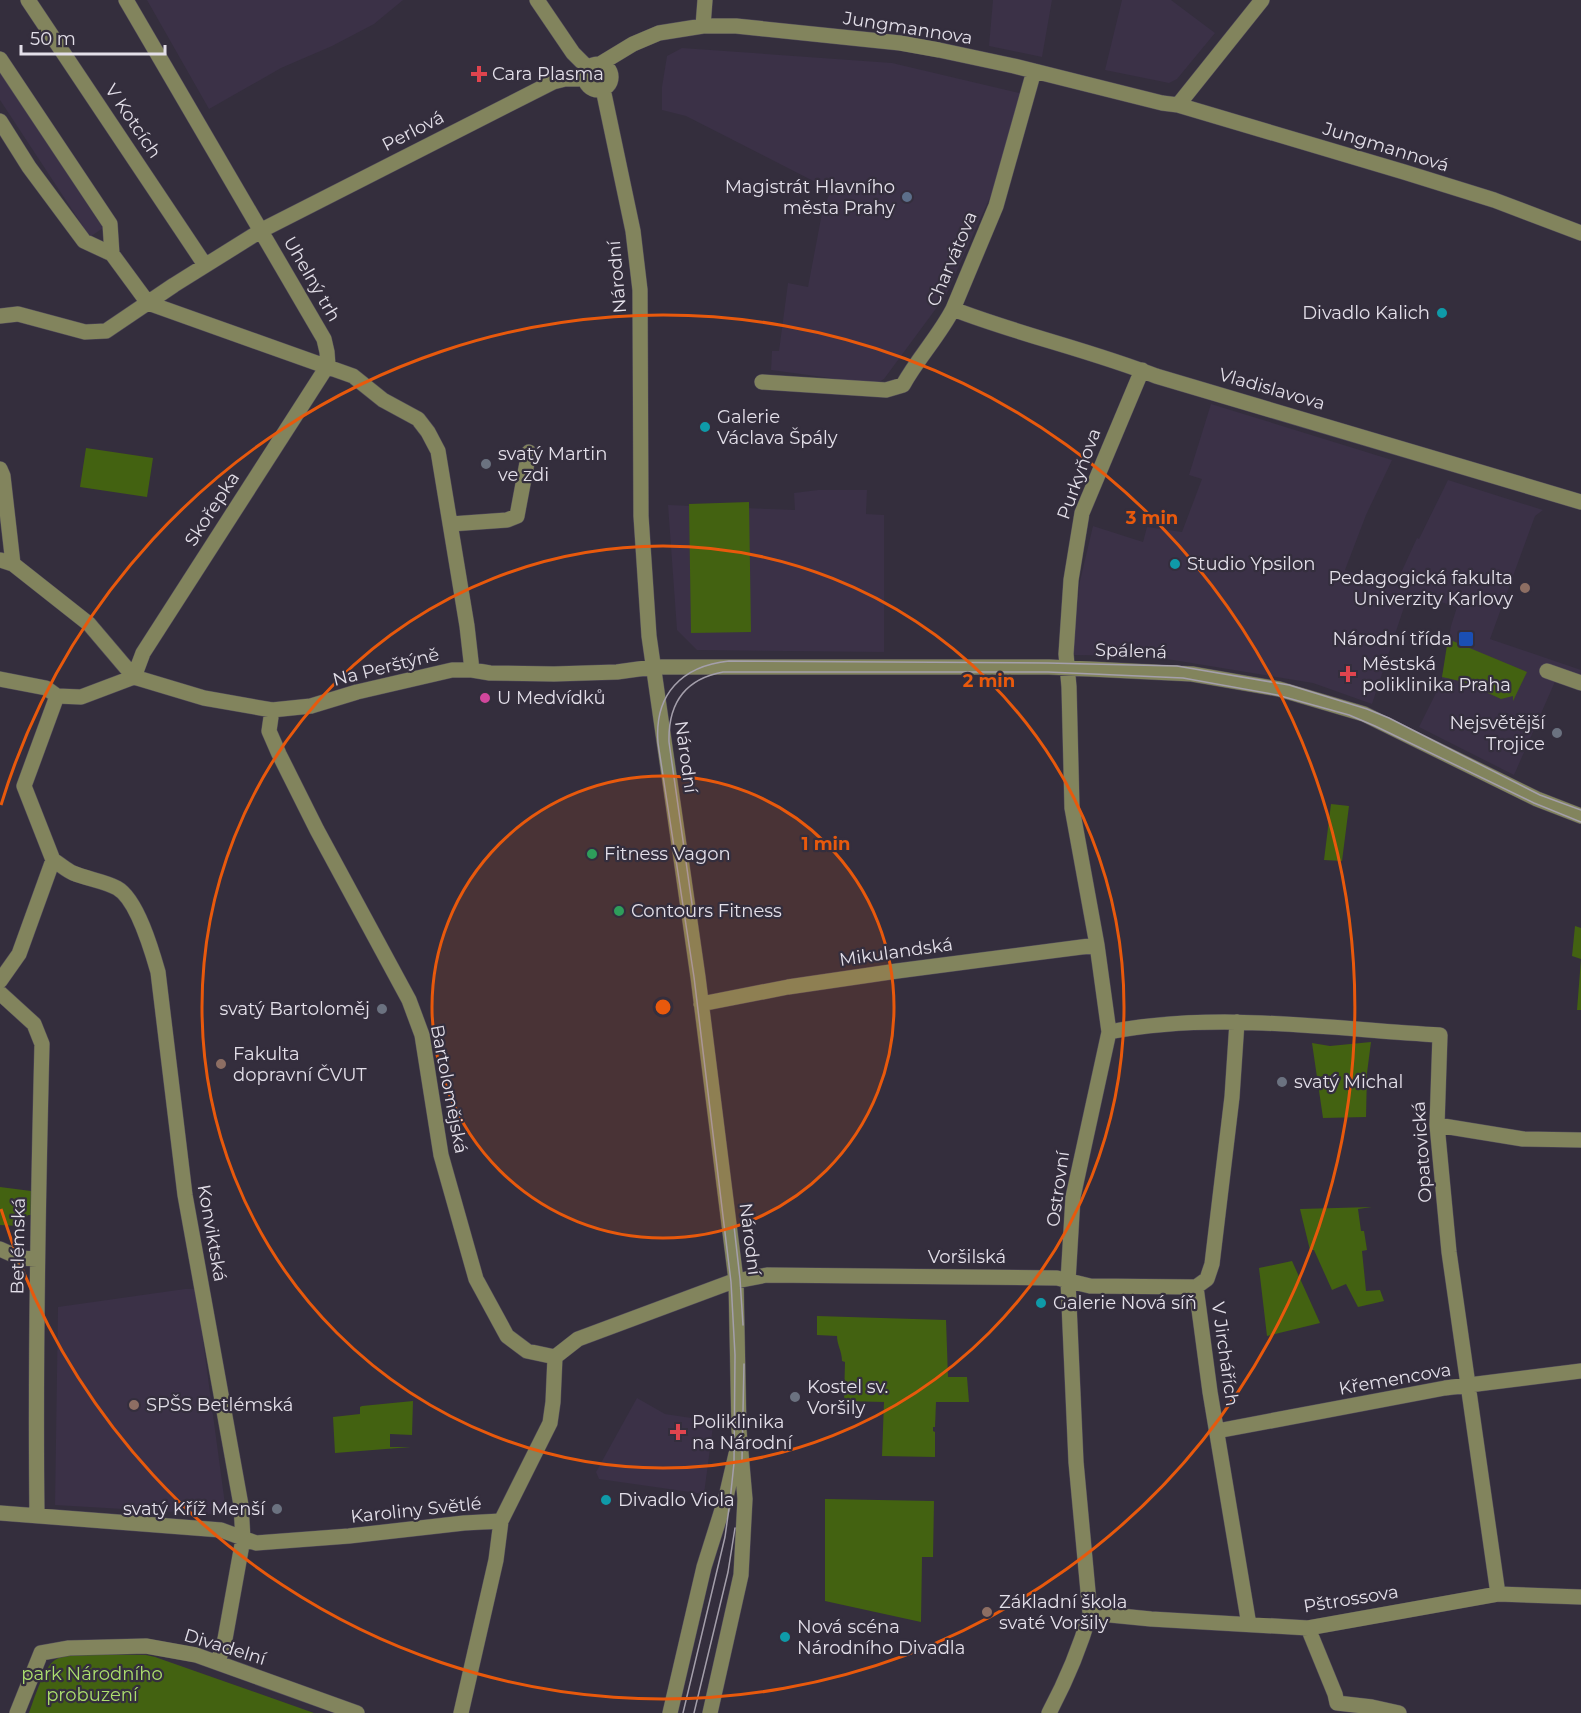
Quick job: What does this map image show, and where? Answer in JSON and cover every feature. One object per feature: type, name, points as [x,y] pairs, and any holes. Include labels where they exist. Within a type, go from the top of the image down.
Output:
[{"type":"street","name":"V Kotcích","points":[[28,0],[205,265]]},
{"type":"street","points":[[126,0],[251,216],[262,230]]},
{"type":"street","points":[[537,0],[573,53],[591,71],[592,89],[603,89]]},
{"type":"street","points":[[703,26],[705,0]]},
{"type":"street","points":[[1178,105],[1262,0]]},
{"type":"street","name":"Jungmannova","points":[[591,71],[633,44],[659,33],[703,26],[736,26],[894,42],[1034,71],[1178,105]]},
{"type":"street","points":[[0,59],[110,224],[112,254]]},
{"type":"street","name":"Národní","points":[[591,71],[608,69],[611,77],[608,85],[603,89],[633,231],[640,290],[641,516],[644,583],[653,668],[701,1004],[736,1281],[739,1430],[745,1499],[741,1575],[710,1713]]},
{"type":"street","name":"Perlová","points":[[262,230],[552,82],[591,71]]},
{"type":"street","name":"Charvátova","points":[[762,382],[886,390],[903,385],[915,363],[953,309],[996,206],[1034,71]]},
{"type":"street","name":"Jungmannová","points":[[1178,105],[1404,171],[1494,200],[1581,233]]},
{"type":"street","points":[[0,122],[29,167],[84,241],[112,254],[148,303],[354,376],[383,400],[418,420],[428,432],[438,451],[467,626],[472,670]]},
{"type":"street","name":"Uhelný trh","points":[[0,316],[18,314],[85,332],[96,333],[114,328],[205,265],[262,230],[324,339],[328,365]]},
{"type":"street","name":"Vladislavova","points":[[953,309],[1142,370],[1581,502]]},
{"type":"street","name":"Skořepka","points":[[134,677],[143,653],[328,365]]},
{"type":"street","name":"Purkyňova","points":[[1067,668],[1071,580],[1082,513],[1142,370]]},
{"type":"street","points":[[451,524],[507,520],[517,516],[529,452]]},
{"type":"street","points":[[0,469],[3,476],[7,562],[89,624],[134,677],[81,697],[57,696],[46,688],[0,679]]},
{"type":"street","name":"Spálená","points":[[653,668],[1067,668],[1184,673],[1288,692],[1374,719],[1537,799],[1581,816]]},
{"type":"street","name":"Na Perštýně","points":[[134,677],[204,698],[272,710],[311,706],[357,692],[441,673],[472,670],[490,673],[554,674],[617,672],[653,668]]},
{"type":"street","name":"Ostrovní","points":[[1049,1713],[1064,1684],[1090,1613],[1076,1462],[1068,1281],[1073,1197],[1109,1032],[1097,945],[1072,808],[1067,668]]},
{"type":"street","points":[[1547,671],[1581,683]]},
{"type":"street","points":[[0,981],[19,954],[53,860],[24,786],[57,696]]},
{"type":"street","name":"Bartolomějská","points":[[272,710],[269,731],[279,754],[412,1009],[422,1035],[441,1155],[476,1279],[507,1336],[527,1351],[555,1357]]},
{"type":"street","name":"Konviktská","points":[[53,860],[72,872],[116,887],[123,892],[139,918],[158,972],[185,1195],[241,1505],[243,1539],[225,1639],[218,1662]]},
{"type":"street","name":"Mikulandská","points":[[701,1004],[865,976],[1097,945]]},
{"type":"street","name":"Betlémská","points":[[0,993],[34,1024],[42,1044],[37,1259],[37,1516]]},
{"type":"street","name":"Opatovická","points":[[1109,1032],[1132,1028],[1237,1022],[1440,1035],[1437,1125],[1449,1252],[1498,1594]]},
{"type":"street","name":"V Jirchářích","points":[[1237,1022],[1232,1097],[1212,1264],[1207,1279],[1196,1287],[1249,1625]]},
{"type":"street","points":[[1437,1125],[1523,1139],[1581,1140]]},
{"type":"street","points":[[0,1249],[20,1258],[37,1259]]},
{"type":"street","name":"Voršilská","points":[[736,1281],[779,1275],[1057,1278],[1090,1286],[1196,1287]]},
{"type":"street","points":[[555,1357],[578,1339],[736,1281]]},
{"type":"street","name":"Karoliny Světlé","points":[[0,1513],[221,1530],[256,1543],[501,1521],[549,1423],[553,1402],[555,1357]]},
{"type":"street","name":"Křemencova","points":[[1217,1431],[1469,1386],[1581,1371]]},
{"type":"street","name":"Národní","points":[[670,1713],[704,1567],[734,1464],[739,1430]]},
{"type":"street","points":[[461,1713],[496,1560],[501,1521]]},
{"type":"street","name":"Pštrossova","points":[[1090,1613],[1308,1628],[1498,1594],[1581,1597]]},
{"type":"street","points":[[1308,1628],[1335,1694],[1335,1708],[1372,1707],[1399,1713]]},
{"type":"street","name":"Divadelní","points":[[17,1713],[41,1653],[69,1648],[146,1646],[196,1655],[357,1713]]},
{"type":"shaded area","points":[[147,0],[403,0],[374,24],[332,46],[281,68],[209,109]]},
{"type":"shaded area","points":[[993,0],[1052,0],[1042,57],[989,46]]},
{"type":"shaded area","points":[[1122,0],[1171,0],[1215,33],[1177,79],[1169,83],[1105,70]]},
{"type":"shaded area","points":[[682,48],[892,63],[1023,94],[1004,166],[946,295],[884,379],[875,384],[771,370],[772,351],[779,351],[788,283],[808,287],[822,213],[831,190],[686,116],[662,110],[662,87],[667,56]]},
{"type":"shaded area","points":[[0,72],[103,228],[90,237],[0,100]]},
{"type":"shaded area","points":[[1211,404],[1392,460],[1366,515],[1345,570],[1364,577],[1395,586],[1448,480],[1543,510],[1535,516],[1490,639],[1581,670],[1581,686],[1557,677],[1514,775],[1419,727],[1441,683],[1451,626],[1457,607],[1409,592],[1372,704],[1313,683],[1173,660],[1139,656],[1072,655],[1080,581],[1093,526],[1143,542],[1147,527],[1182,532],[1202,479],[1189,475]]},
{"type":"shaded area","points":[[818,490],[867,490],[866,514],[884,515],[884,652],[697,650],[677,630],[668,505],[795,510],[794,493]]},
{"type":"shaded area","name":"SPŠS Betlémská","points":[[196,1289],[225,1515],[55,1505],[58,1307]]},
{"type":"shaded area","points":[[637,1398],[665,1414],[711,1421],[714,1419],[704,1494],[599,1479],[596,1472]]},
{"type":"green space","points":[[86,448],[153,458],[147,497],[80,487]]},
{"type":"green space","points":[[749,502],[751,632],[691,633],[689,504]]},
{"type":"green space","points":[[1448,639],[1527,672],[1513,701],[1513,696],[1501,699],[1464,682],[1442,677]]},
{"type":"green space","points":[[1331,804],[1349,806],[1342,861],[1324,860]]},
{"type":"green space","points":[[1575,926],[1581,928],[1581,959],[1572,956]]},
{"type":"green space","points":[[1581,959],[1581,1010],[1577,1010]]},
{"type":"green space","points":[[1371,1042],[1367,1073],[1366,1117],[1323,1118],[1312,1043],[1330,1046]]},
{"type":"green space","points":[[0,1187],[31,1191],[32,1215],[28,1215],[19,1226],[0,1225]]},
{"type":"green space","points":[[1372,1207],[1358,1209],[1367,1250],[1362,1251],[1366,1291],[1380,1290],[1384,1301],[1358,1307],[1346,1284],[1332,1290],[1314,1250],[1310,1250],[1300,1209]]},
{"type":"green space","points":[[1292,1261],[1320,1323],[1267,1336],[1259,1268]]},
{"type":"green space","points":[[817,1316],[946,1320],[948,1377],[967,1377],[969,1402],[936,1402],[935,1427],[933,1427],[935,1457],[882,1456],[884,1402],[844,1401],[845,1362],[842,1361],[837,1336],[817,1335]]},
{"type":"green space","points":[[413,1401],[412,1435],[390,1434],[390,1447],[411,1447],[335,1453],[333,1417],[360,1414],[362,1406]]},
{"type":"green space","points":[[825,1499],[934,1501],[933,1557],[922,1557],[921,1622],[825,1601]]},
{"type":"green space","name":"park Národního probuzení","points":[[84,1654],[155,1657],[314,1713],[29,1713],[39,1685],[51,1664],[62,1657]]},
{"type":"tram line","points":[[683,1713],[725,1537],[734,1463],[735,1355],[731,1282],[694,977],[658,743],[661,710],[674,685],[698,669],[729,661],[1177,666],[1289,685],[1367,709],[1540,795],[1581,810]]},
{"type":"tram line","points":[[693,911],[669,742],[669,728],[681,695],[698,681],[723,672],[1048,672],[1183,678],[1277,695],[1349,715],[1534,803],[1581,822]]},
{"type":"tram line","points":[[734,1226],[743,1325]]},
{"type":"tram line","points":[[742,1460],[744,1364]]},
{"type":"tram line","points":[[694,1713],[728,1572],[735,1528]]},
{"type":"place","name":"Cara Plasma","points":[[479,74]]},
{"type":"place","name":"Magistrát Hlavního města Prahy","points":[[907,197]]},
{"type":"place","name":"Divadlo Kalich","points":[[1442,313]]},
{"type":"place","name":"Galerie Václava Špály","points":[[705,427]]},
{"type":"place","name":"svatý Martin ve zdi","points":[[486,464]]},
{"type":"place","name":"Studio Ypsilon","points":[[1175,564]]},
{"type":"place","name":"Pedagogická fakulta Univerzity Karlovy","points":[[1525,588]]},
{"type":"place","name":"Národní třída","points":[[1466,639]]},
{"type":"place","name":"Městská poliklinika Praha","points":[[1348,674]]},
{"type":"place","name":"U Medvídků","points":[[485,698]]},
{"type":"place","name":"Nejsvětější Trojice","points":[[1557,733]]},
{"type":"place","name":"Fitness Vagon","points":[[592,854]]},
{"type":"place","name":"Contours Fitness","points":[[619,911]]},
{"type":"place","name":"svatý Bartoloměj","points":[[382,1009]]},
{"type":"place","name":"Fakulta dopravní ČVUT","points":[[221,1064]]},
{"type":"place","name":"svatý Michal","points":[[1282,1082]]},
{"type":"place","name":"Galerie Nová síň","points":[[1041,1303]]},
{"type":"place","name":"Kostel sv. Voršily","points":[[795,1397]]},
{"type":"place","name":"SPŠS Betlémská","points":[[134,1405]]},
{"type":"place","name":"Poliklinika na Národní","points":[[678,1432]]},
{"type":"place","name":"Divadlo Viola","points":[[606,1500]]},
{"type":"place","name":"svatý Kříž Menší","points":[[277,1509]]},
{"type":"place","name":"Základní škola svaté Voršily","points":[[987,1612]]},
{"type":"place","name":"Nová scéna Národního Divadla","points":[[785,1637]]}]
